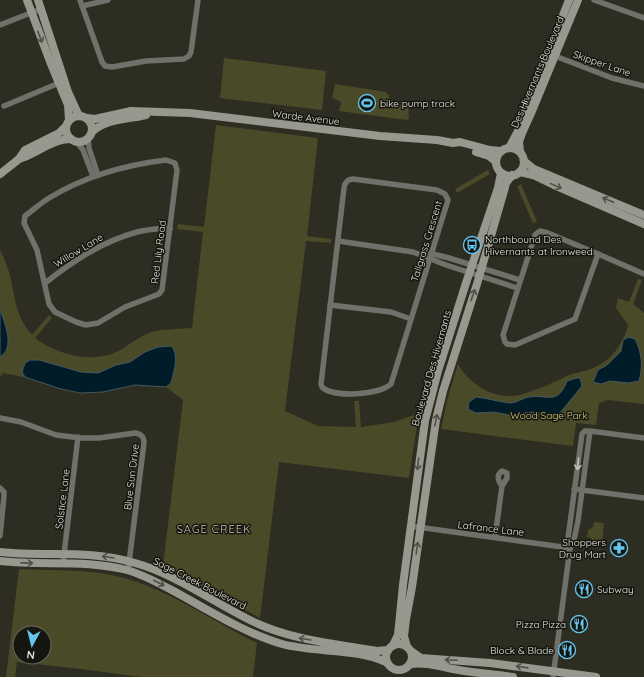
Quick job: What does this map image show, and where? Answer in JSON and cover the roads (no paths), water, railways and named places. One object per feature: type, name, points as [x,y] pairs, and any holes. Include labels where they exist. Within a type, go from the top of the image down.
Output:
[{"type":"street","points":[[27,0],[68,105],[67,135],[83,150],[96,176]]},
{"type":"street","points":[[38,0],[68,92],[83,117],[91,123],[89,149],[96,176]]},
{"type":"street","points":[[80,0],[102,62],[105,66],[112,67],[146,61],[184,59],[189,56],[191,52],[198,0]]},
{"type":"street","points":[[82,6],[108,0]]},
{"type":"street","name":"Des Hivernants Boulevard","points":[[505,149],[517,135],[569,0]]},
{"type":"street","name":"Des Hivernants Boulevard","points":[[520,151],[519,142],[522,133],[578,0]]},
{"type":"street","points":[[594,0],[644,18]]},
{"type":"street","points":[[0,26],[41,9]]},
{"type":"street","name":"Skipper Lane","points":[[555,56],[612,78],[644,86]]},
{"type":"street","points":[[4,106],[59,83]]},
{"type":"street","name":"Warde Avenue","points":[[83,117],[95,119],[131,111],[190,113],[380,136],[437,140],[453,143],[460,142],[490,150],[505,149]]},
{"type":"street","name":"Warde Avenue","points":[[90,135],[97,127],[105,124],[157,112]]},
{"type":"street","points":[[0,174],[19,159],[25,150],[59,133],[74,117],[83,117]]},
{"type":"street","points":[[19,159],[30,156],[53,143],[63,140],[85,141],[90,135]]},
{"type":"street","name":"Warde Avenue","points":[[453,143],[459,147],[489,156],[496,162]]},
{"type":"street","points":[[644,215],[534,169],[524,161],[520,151],[514,148],[505,149],[496,158],[496,162],[501,173],[508,176],[516,174],[533,175],[644,224]]},
{"type":"street","name":"Red Lily Road","points":[[166,160],[174,163],[177,170],[170,229],[162,290],[159,294],[125,307],[98,323],[86,325],[55,312],[49,304],[37,250],[24,223],[25,216],[48,198],[70,186],[96,176],[150,162],[166,160]]},
{"type":"street","points":[[516,174],[523,167],[524,161]]},
{"type":"street","name":"Boulevard Des Hivernants","points":[[390,647],[398,635],[410,526],[425,421],[438,371],[470,269],[498,188],[501,173]]},
{"type":"street","name":"Boulevard Des Hivernants","points":[[409,649],[404,636],[437,413],[506,183],[516,174]]},
{"type":"street","name":"Tallgrass Crescent","points":[[354,179],[428,188],[445,194],[448,200],[391,384],[360,394],[324,390],[321,384],[338,241],[344,188],[345,183],[348,180],[354,179]]},
{"type":"street","name":"Willow Lane","points":[[45,283],[70,264],[98,246],[123,236],[143,231],[163,228],[170,229]]},
{"type":"street","points":[[598,254],[575,320],[514,345],[507,344],[505,342],[503,335],[517,288],[534,235],[540,231],[548,232],[644,274]]},
{"type":"street","points":[[338,241],[405,250],[431,256],[480,272],[520,280]]},
{"type":"street","points":[[470,269],[517,288]]},
{"type":"street","points":[[330,305],[391,312],[411,318]]},
{"type":"street","name":"Blue Sun Drive","points":[[0,418],[21,422],[56,434],[78,437],[99,438],[135,433],[140,434],[144,440],[128,571]]},
{"type":"street","points":[[570,548],[574,540],[583,490],[590,431]]},
{"type":"street","points":[[554,674],[570,548],[568,538],[583,433],[590,431],[644,438]]},
{"type":"street","name":"Solstice Lane","points":[[64,563],[78,437]]},
{"type":"street","points":[[495,537],[502,486]]},
{"type":"street","points":[[0,488],[4,492],[4,496],[0,536]]},
{"type":"street","points":[[574,489],[644,498]]},
{"type":"street","name":"Lafrance Lane","points":[[410,526],[570,548]]},
{"type":"street","name":"Sage Creek Boulevard","points":[[0,552],[94,555],[130,562],[148,567],[184,584],[254,622],[270,629],[298,638],[377,651],[390,647]]},
{"type":"street","name":"Sage Creek Boulevard","points":[[0,561],[96,565],[128,571],[161,584],[267,639],[296,647],[376,657],[389,665]]},
{"type":"street","points":[[392,677],[385,657],[390,647],[399,644],[421,658],[490,663],[554,674],[596,677]]},
{"type":"street","points":[[400,677],[412,659],[409,649]]},
{"type":"street","points":[[389,665],[396,670],[420,663],[433,664],[453,669],[513,677]]},
{"type":"water","points":[[0,308],[8,334],[8,341],[5,353],[0,357]]},
{"type":"water","points":[[629,337],[635,339],[640,354],[641,370],[639,381],[628,383],[610,381],[601,384],[593,382],[598,370],[607,365],[621,351],[623,340]]},
{"type":"water","points":[[172,346],[176,359],[171,383],[166,387],[135,385],[103,392],[80,393],[61,389],[25,377],[22,372],[25,363],[30,360],[39,360],[81,372],[98,373],[116,365],[130,362],[145,352],[158,347]]},
{"type":"water","points":[[580,378],[582,386],[560,413],[552,415],[532,412],[509,415],[494,412],[476,413],[468,409],[469,402],[476,397],[510,403],[529,397],[556,396],[560,394],[567,381]]},
{"type":"place","name":"bike pump track","points":[[367,103]]},
{"type":"place","name":"Northbound Des Hivernants at Ironweed","points":[[472,245]]},
{"type":"place","name":"Shoppers Drug Mart","points":[[619,548]]},
{"type":"place","name":"Subway","points":[[584,589]]},
{"type":"place","name":"Pizza Pizza","points":[[579,624]]},
{"type":"place","name":"Block & Blade","points":[[567,650]]},
{"type":"district","name":"SAGE CREEK","points":[[214,529]]},
{"type":"park label","name":"Wood Sage Park","points":[[549,415]]}]
